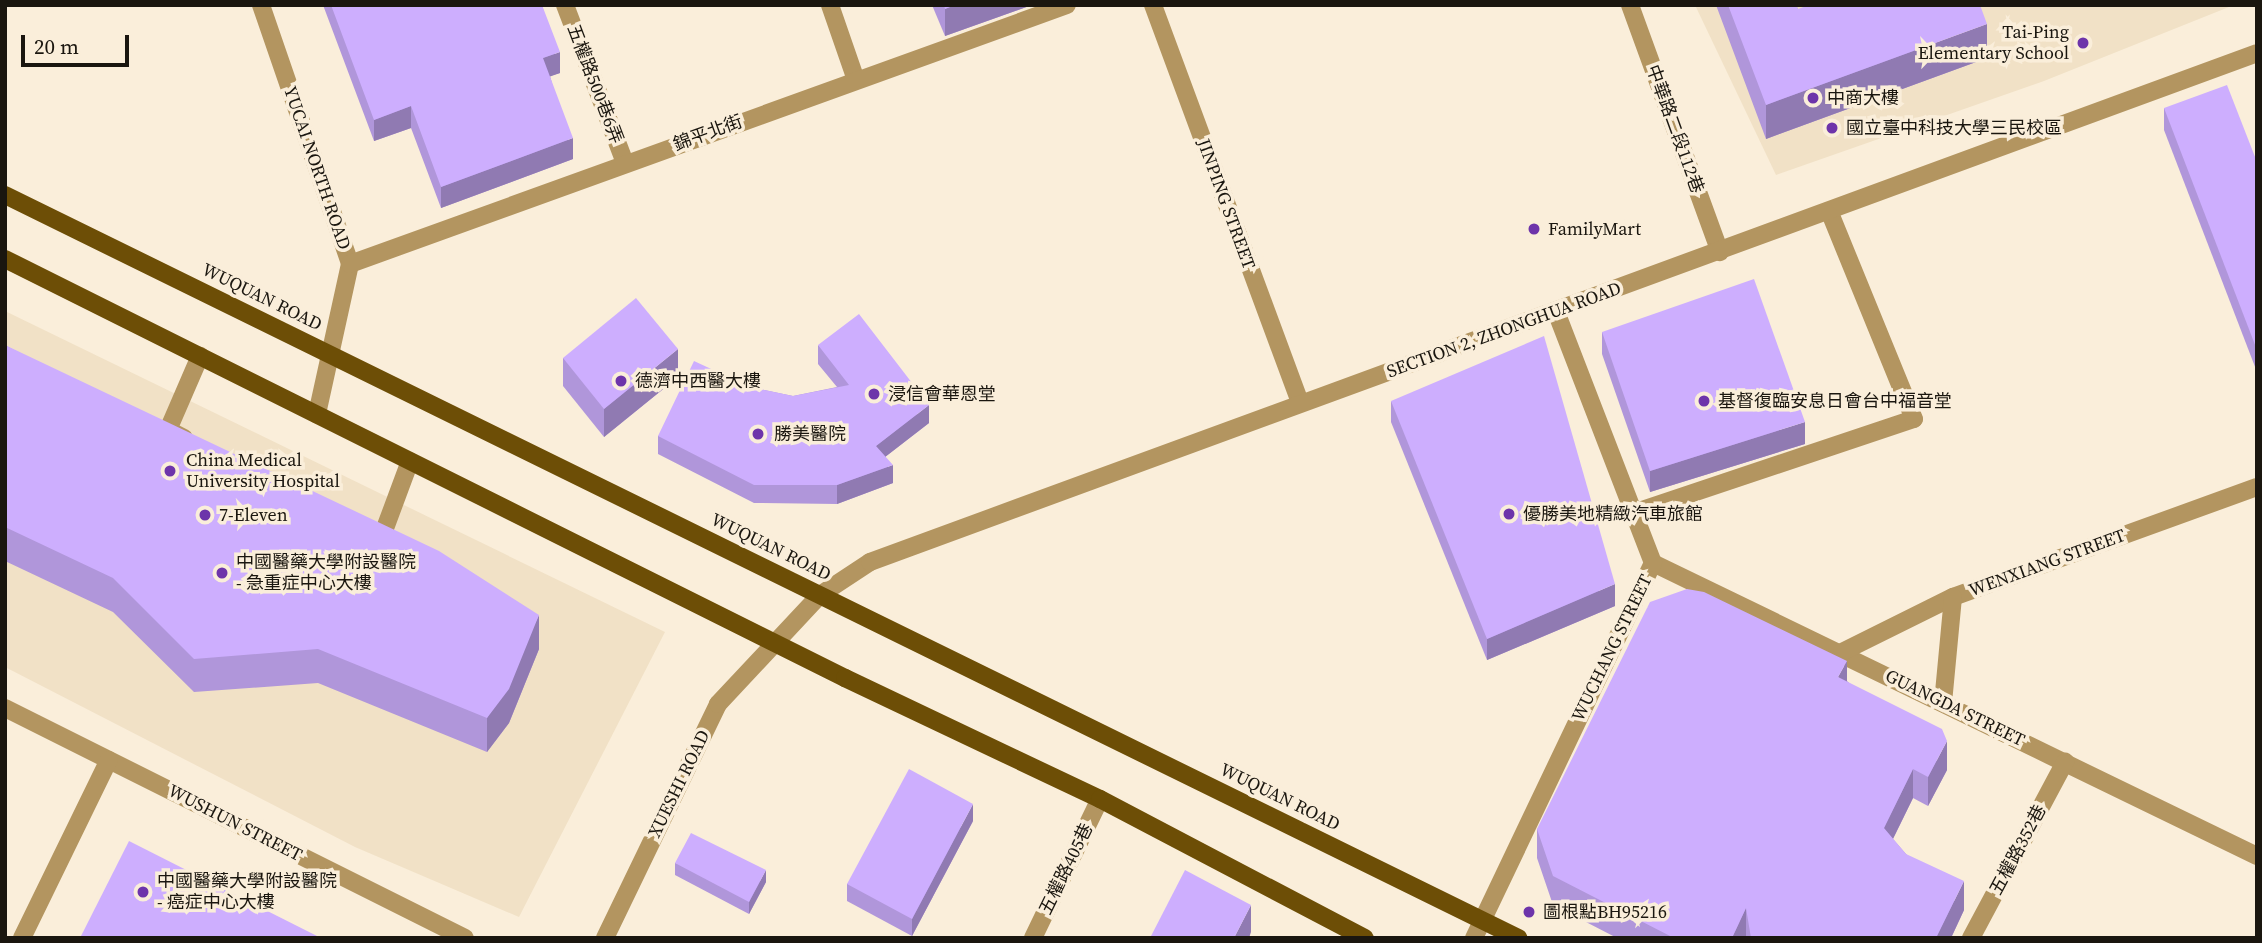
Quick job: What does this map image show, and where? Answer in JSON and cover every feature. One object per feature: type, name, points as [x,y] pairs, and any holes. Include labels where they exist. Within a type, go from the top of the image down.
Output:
[{"type":"main road","name":"WUQUAN ROAD","points":[[5,195],[1518,938]]},
{"type":"main road","points":[[5,259],[773,642],[1100,799],[1365,938]]},
{"type":"street","name":"YUCAI NORTH ROAD","points":[[261,5],[350,264],[317,414]]},
{"type":"street","name":"五權路500巷6弄","points":[[565,5],[625,163]]},
{"type":"street","points":[[830,5],[856,80]]},
{"type":"street","name":"錦平北街","points":[[350,264],[1067,5]]},
{"type":"street","name":"JINPING STREET","points":[[1153,5],[1300,403]]},
{"type":"street","name":"中華路二段112巷","points":[[1630,5],[1720,252]]},
{"type":"street","name":"SECTION 2, ZHONGHUA ROAD","points":[[773,642],[820,595],[870,562],[2257,53]]},
{"type":"street","points":[[1633,513],[1914,419],[1829,211]]},
{"type":"street","name":"WUCHANG STREET","points":[[1474,938],[1653,563],[1556,312]]},
{"type":"street","points":[[200,356],[168,430],[204,448]]},
{"type":"street","points":[[357,527],[381,539],[410,461]]},
{"type":"street","name":"WENXIANG STREET","points":[[1842,652],[1953,597],[2257,486]]},
{"type":"street","name":"GUANGDA STREET","points":[[1653,563],[1842,652],[2257,856]]},
{"type":"street","points":[[1944,702],[1953,597]]},
{"type":"street","name":"XUESHI ROAD","points":[[604,938],[716,707],[773,642]]},
{"type":"street","name":"WUSHUN STREET","points":[[5,708],[466,938]]},
{"type":"street","points":[[22,938],[109,760]]},
{"type":"street","name":"五權路352巷","points":[[1972,938],[2065,762]]},
{"type":"street","name":"五權路405巷","points":[[1033,938],[1100,799]]},
{"type":"shaded area","name":"國立臺中科技大學三民校區","points":[[1695,5],[2234,5],[2044,81],[1776,175]]},
{"type":"shaded area","name":"China Medical University Hospital","points":[[5,311],[665,632],[519,917],[355,847],[5,667]]},
{"type":"building","points":[[331,5],[542,5],[560,52],[543,58],[573,138],[441,187],[411,106],[374,120]]},
{"type":"building","points":[[1728,5],[1796,5],[1798,9],[1809,5],[1980,5],[1987,24],[1766,105]]},
{"type":"building","points":[[2227,85],[2257,162],[2257,350],[2164,108]]},
{"type":"building","name":"基督復臨安息日會台中福音堂","points":[[1754,279],[1805,422],[1650,471],[1602,332]]},
{"type":"building","points":[[636,298],[678,349],[604,409],[563,358]]},
{"type":"building","points":[[859,314],[929,405],[876,446],[893,465],[837,485],[754,485],[658,436],[694,361],[750,387],[793,396],[849,385],[818,345]]},
{"type":"building","name":"優勝美地精緻汽車旅館","points":[[1544,336],[1615,584],[1487,639],[1391,401]]},
{"type":"building","name":"中國醫藥大學附設醫院 - 急重症中心大樓","points":[[5,345],[439,551],[539,615],[509,689],[487,718],[318,649],[194,659],[113,578],[5,527]]},
{"type":"building","points":[[1687,589],[1704,592],[1847,661],[1838,677],[1942,729],[1947,741],[1928,777],[1913,769],[1884,828],[1906,854],[1964,881],[1936,938],[1751,938],[1746,908],[1732,938],[1674,938],[1553,876],[1537,829],[1650,602]]},
{"type":"building","points":[[909,769],[973,804],[912,919],[847,884]]},
{"type":"building","points":[[691,833],[766,870],[749,902],[675,863]]},
{"type":"building","points":[[129,841],[321,938],[80,938]]},
{"type":"building","points":[[1185,870],[1251,905],[1234,938],[1150,938]]},
{"type":"place","name":"Tai-Ping Elementary School","points":[[2083,43]]},
{"type":"place","name":"中商大樓","points":[[1813,98]]},
{"type":"place","name":"國立臺中科技大學三民校區","points":[[1832,128]]},
{"type":"place","name":"FamilyMart","points":[[1534,229]]},
{"type":"place","name":"德濟中西醫大樓","points":[[621,381]]},
{"type":"place","name":"浸信會華恩堂","points":[[874,394]]},
{"type":"place","name":"基督復臨安息日會台中福音堂","points":[[1704,401]]},
{"type":"place","name":"勝美醫院","points":[[758,434]]},
{"type":"place","name":"China Medical University Hospital","points":[[170,471]]},
{"type":"place","name":"優勝美地精緻汽車旅館","points":[[1509,514]]},
{"type":"place","name":"7-Eleven","points":[[205,515]]},
{"type":"place","name":"中國醫藥大學附設醫院 - 急重症中心大樓","points":[[222,573]]},
{"type":"place","name":"中國醫藥大學附設醫院 - 癌症中心大樓","points":[[143,892]]},
{"type":"place","name":"圖根點BH95216","points":[[1529,912]]}]
